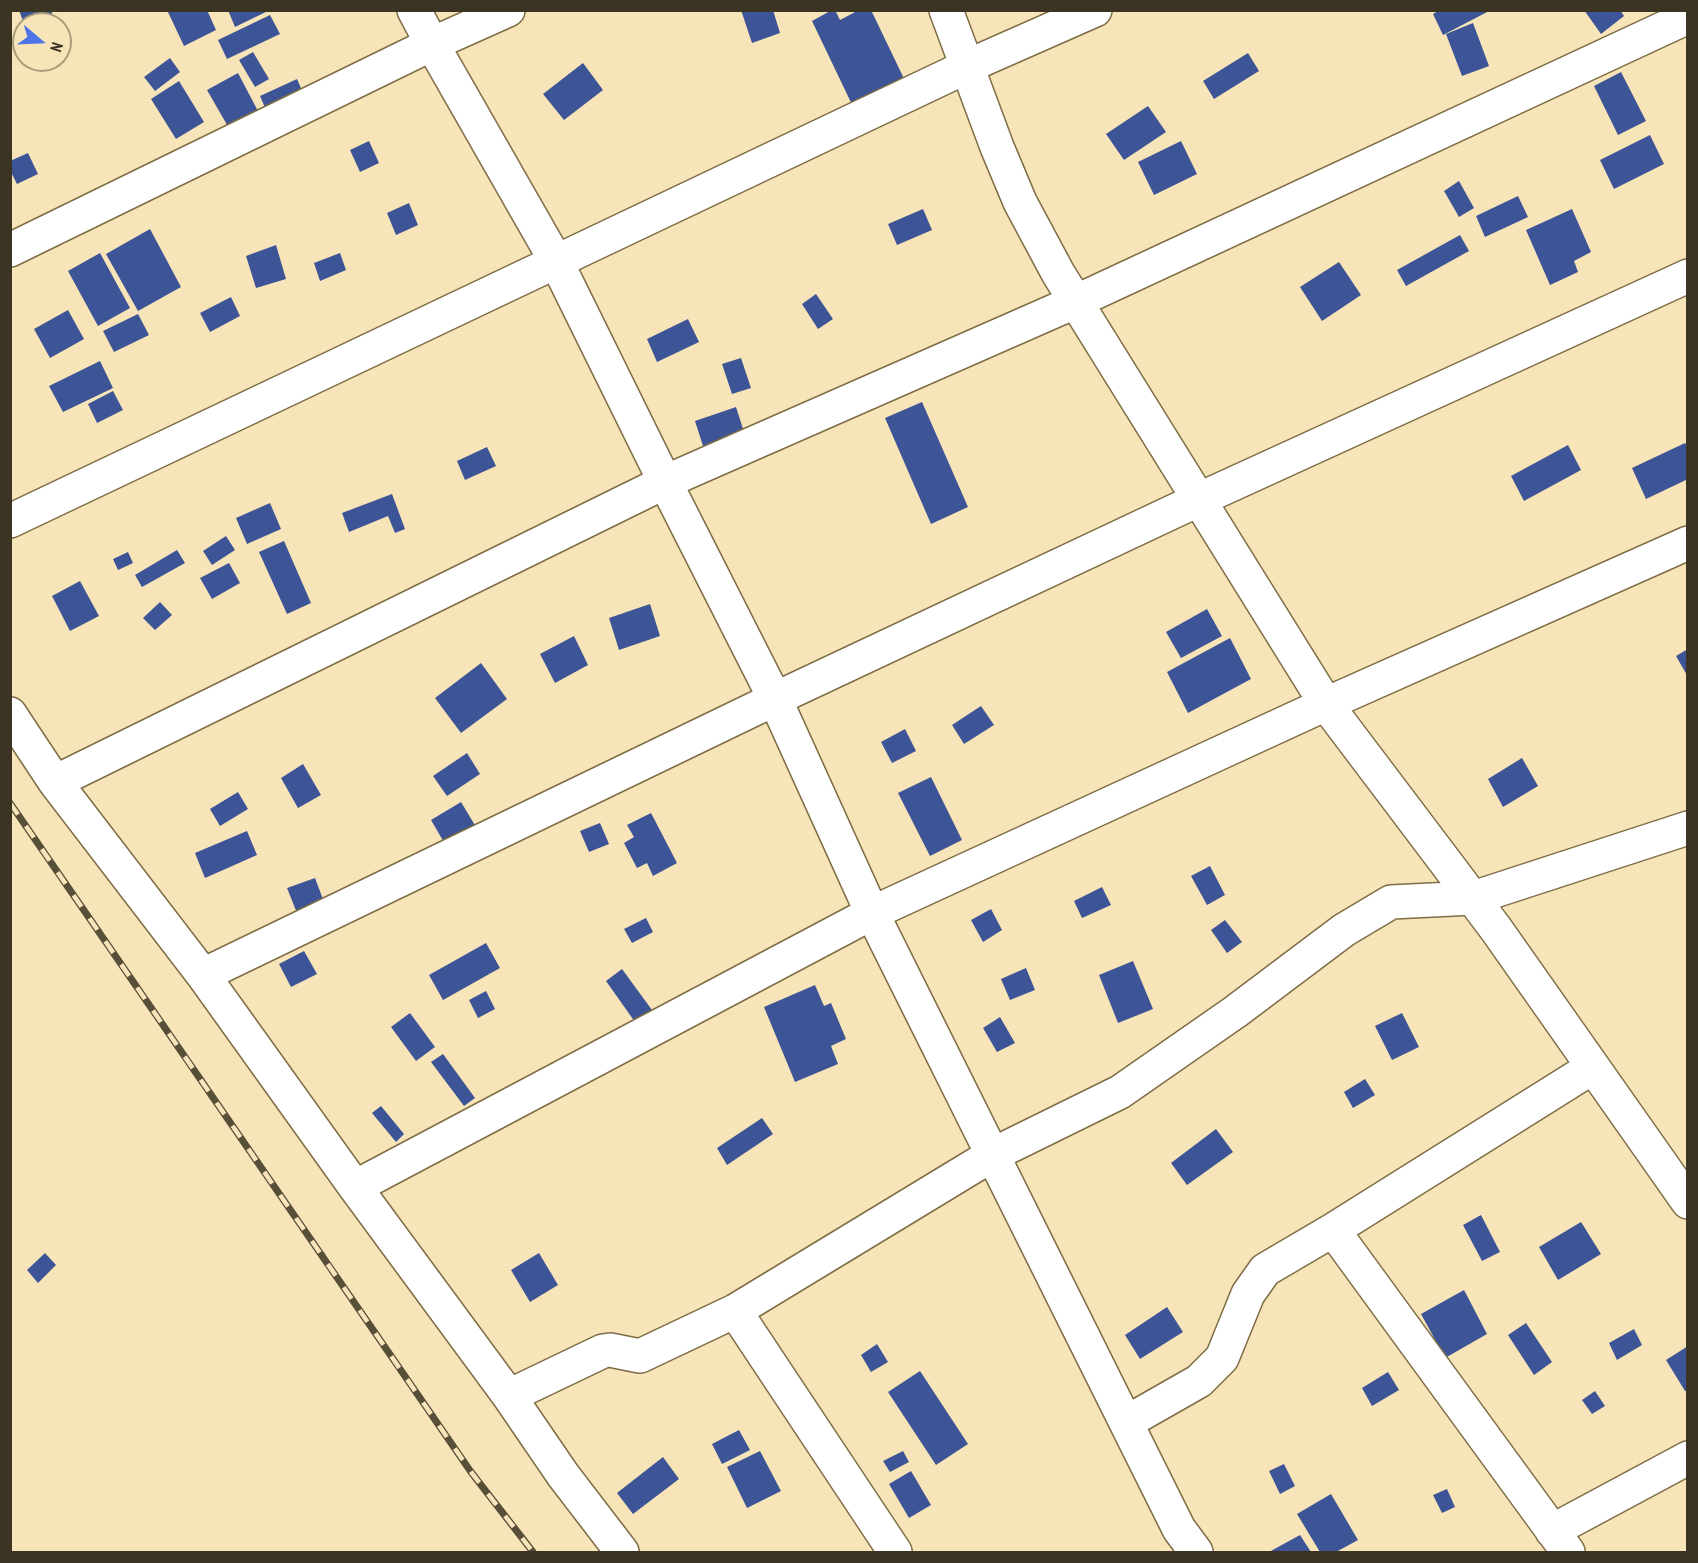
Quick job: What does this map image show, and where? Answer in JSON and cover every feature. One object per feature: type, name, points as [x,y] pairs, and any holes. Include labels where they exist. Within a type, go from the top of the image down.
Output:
[{"type":"street","points":[[414,10],[556,261],[775,699],[872,914],[1179,1529],[1196,1552]]},
{"type":"street","points":[[10,250],[432,44],[508,10]]},
{"type":"street","points":[[946,10],[1020,202],[1058,273],[1326,704],[1473,898],[1688,1202]]},
{"type":"street","points":[[10,521],[968,66],[1095,10]]},
{"type":"street","points":[[55,782],[665,482],[1077,301],[1688,17]]},
{"type":"street","points":[[203,975],[775,699],[1200,499],[1688,276]]},
{"type":"street","points":[[355,1187],[872,914],[1326,704],[1688,543]]},
{"type":"street","points":[[10,714],[55,782],[203,975],[509,1396],[563,1475],[622,1552]]},
{"type":"street","points":[[509,1396],[603,1351],[610,1350],[640,1356],[735,1311],[992,1155],[1107,1099],[1137,1081],[1235,1012],[1344,930],[1391,902],[1473,898],[1688,828]]},
{"type":"street","points":[[1127,1422],[1199,1381],[1222,1358],[1248,1294],[1264,1270],[1333,1230],[1593,1067]]},
{"type":"street","points":[[1333,1230],[1560,1542],[1688,1458]]},
{"type":"street","points":[[735,1311],[895,1552]]},
{"type":"building","points":[[19,10],[51,10],[52,12],[20,12]]},
{"type":"building","points":[[167,10],[207,10],[216,30],[184,46]]},
{"type":"building","points":[[228,10],[270,10],[235,27]]},
{"type":"building","points":[[741,10],[773,10],[780,33],[752,43]]},
{"type":"building","points":[[835,10],[840,20],[859,10],[871,10],[909,89],[857,115],[812,21]]},
{"type":"building","points":[[1440,10],[1491,10],[1443,35],[1433,14]]},
{"type":"building","points":[[1584,10],[1620,10],[1624,16],[1601,34]]},
{"type":"building","points":[[270,15],[280,34],[227,59],[218,40]]},
{"type":"building","points":[[1473,23],[1489,66],[1462,76],[1446,34]]},
{"type":"building","points":[[253,52],[269,79],[255,87],[239,60]]},
{"type":"building","points":[[1248,53],[1259,71],[1214,99],[1203,81]]},
{"type":"building","points":[[170,58],[180,72],[155,91],[144,77]]},
{"type":"building","points":[[583,63],[603,90],[564,120],[543,94]]},
{"type":"building","points":[[1621,72],[1646,121],[1618,135],[1594,86]]},
{"type":"building","points":[[238,73],[259,113],[230,130],[207,90]]},
{"type":"building","points":[[297,79],[307,102],[270,119],[260,96]]},
{"type":"building","points":[[179,81],[204,122],[176,139],[151,99]]},
{"type":"building","points":[[1148,106],[1166,132],[1124,160],[1106,134]]},
{"type":"building","points":[[1650,135],[1664,164],[1614,189],[1600,160]]},
{"type":"building","points":[[369,141],[379,163],[360,172],[350,150]]},
{"type":"building","points":[[1181,141],[1197,174],[1154,195],[1138,162]]},
{"type":"building","points":[[28,153],[38,174],[17,184],[10,170],[10,161]]},
{"type":"building","points":[[1459,181],[1474,208],[1459,217],[1444,191]]},
{"type":"building","points":[[1518,196],[1528,217],[1485,237],[1476,216]]},
{"type":"building","points":[[409,203],[418,225],[396,235],[387,213]]},
{"type":"building","points":[[923,209],[932,230],[897,245],[888,224]]},
{"type":"building","points":[[1572,209],[1591,252],[1574,261],[1578,272],[1550,285],[1526,230]]},
{"type":"building","points":[[150,229],[181,287],[138,311],[106,254]]},
{"type":"building","points":[[1460,235],[1469,251],[1406,286],[1397,270]]},
{"type":"building","points":[[276,245],[286,279],[256,288],[246,256]]},
{"type":"building","points":[[100,253],[130,308],[98,326],[68,271]]},
{"type":"building","points":[[340,253],[346,270],[320,281],[314,263]]},
{"type":"building","points":[[1339,262],[1361,295],[1322,321],[1300,287]]},
{"type":"building","points":[[816,294],[833,319],[818,329],[802,304]]},
{"type":"building","points":[[231,297],[240,316],[210,332],[200,313]]},
{"type":"building","points":[[68,310],[84,339],[50,358],[34,329]]},
{"type":"building","points":[[138,314],[149,335],[114,352],[103,331]]},
{"type":"building","points":[[688,319],[699,342],[657,362],[647,339]]},
{"type":"building","points":[[741,358],[751,388],[732,394],[722,364]]},
{"type":"building","points":[[100,361],[113,388],[63,412],[49,386]]},
{"type":"building","points":[[113,391],[123,410],[97,423],[88,404]]},
{"type":"building","points":[[922,402],[968,507],[931,524],[885,418]]},
{"type":"building","points":[[736,407],[745,435],[704,449],[695,421]]},
{"type":"building","points":[[1685,443],[1688,448],[1688,479],[1646,499],[1632,468]]},
{"type":"building","points":[[1568,445],[1581,470],[1524,501],[1511,476]]},
{"type":"building","points":[[487,447],[496,466],[465,480],[457,461]]},
{"type":"building","points":[[392,494],[405,529],[395,533],[388,516],[349,532],[342,513]]},
{"type":"building","points":[[270,503],[281,529],[247,544],[236,518]]},
{"type":"building","points":[[226,536],[235,550],[212,565],[203,551]]},
{"type":"building","points":[[284,541],[311,603],[287,614],[259,552]]},
{"type":"building","points":[[177,550],[185,563],[142,587],[135,575]]},
{"type":"building","points":[[128,552],[133,563],[118,570],[113,559]]},
{"type":"building","points":[[229,563],[240,583],[212,599],[200,578]]},
{"type":"building","points":[[80,581],[99,616],[70,631],[52,596]]},
{"type":"building","points":[[160,602],[172,615],[155,630],[143,618]]},
{"type":"building","points":[[650,604],[660,636],[619,650],[609,618]]},
{"type":"building","points":[[1207,609],[1222,636],[1181,658],[1166,632]]},
{"type":"building","points":[[574,636],[588,665],[555,683],[540,654]]},
{"type":"building","points":[[1230,638],[1251,679],[1188,713],[1167,672]]},
{"type":"building","points":[[1688,649],[1688,677],[1676,656]]},
{"type":"building","points":[[481,663],[507,699],[461,733],[435,698]]},
{"type":"building","points":[[981,706],[994,725],[964,744],[952,725]]},
{"type":"building","points":[[905,729],[916,751],[892,763],[881,742]]},
{"type":"building","points":[[467,753],[480,774],[447,796],[433,776]]},
{"type":"building","points":[[1522,758],[1538,786],[1503,807],[1488,779]]},
{"type":"building","points":[[303,764],[321,795],[298,808],[281,778]]},
{"type":"building","points":[[931,777],[962,840],[930,856],[898,793]]},
{"type":"building","points":[[238,792],[248,809],[220,826],[210,809]]},
{"type":"building","points":[[461,802],[479,832],[449,851],[431,820]]},
{"type":"building","points":[[651,813],[677,863],[653,876],[647,863],[637,868],[624,843],[634,837],[627,825]]},
{"type":"building","points":[[600,823],[609,844],[589,852],[580,831]]},
{"type":"building","points":[[247,831],[257,855],[205,878],[195,853]]},
{"type":"building","points":[[1210,866],[1225,895],[1207,905],[1191,876]]},
{"type":"building","points":[[315,878],[324,902],[297,913],[287,888]]},
{"type":"building","points":[[1102,887],[1111,905],[1082,918],[1074,901]]},
{"type":"building","points":[[991,909],[1002,930],[983,942],[971,920]]},
{"type":"building","points":[[646,918],[653,932],[632,943],[624,929]]},
{"type":"building","points":[[1225,920],[1242,942],[1227,953],[1211,930]]},
{"type":"building","points":[[486,943],[500,968],[443,1000],[429,975]]},
{"type":"building","points":[[304,951],[317,974],[291,987],[279,964]]},
{"type":"building","points":[[1133,961],[1153,1009],[1118,1023],[1099,975]]},
{"type":"building","points":[[1026,968],[1035,990],[1010,1000],[1001,979]]},
{"type":"building","points":[[622,969],[652,1010],[635,1022],[606,981]]},
{"type":"building","points":[[815,985],[824,1006],[831,1003],[846,1039],[831,1046],[838,1064],[795,1082],[764,1007]]},
{"type":"building","points":[[486,991],[495,1009],[478,1018],[469,1000]]},
{"type":"building","points":[[410,1013],[435,1047],[416,1061],[391,1027]]},
{"type":"building","points":[[1402,1013],[1419,1047],[1392,1060],[1375,1026]]},
{"type":"building","points":[[1000,1017],[1015,1043],[997,1052],[983,1028]]},
{"type":"building","points":[[443,1054],[475,1098],[464,1106],[431,1062]]},
{"type":"building","points":[[1365,1079],[1375,1095],[1353,1108],[1344,1092]]},
{"type":"building","points":[[381,1106],[404,1134],[396,1142],[372,1113]]},
{"type":"building","points":[[762,1118],[773,1134],[727,1165],[717,1148]]},
{"type":"building","points":[[1216,1129],[1233,1152],[1187,1185],[1171,1163]]},
{"type":"building","points":[[1481,1215],[1500,1252],[1482,1261],[1463,1225]]},
{"type":"building","points":[[1581,1222],[1601,1254],[1558,1280],[1539,1247]]},
{"type":"building","points":[[45,1253],[56,1265],[38,1283],[27,1270]]},
{"type":"building","points":[[539,1253],[558,1285],[530,1302],[511,1270]]},
{"type":"building","points":[[1464,1290],[1487,1334],[1445,1358],[1421,1314]]},
{"type":"building","points":[[1167,1307],[1183,1332],[1140,1359],[1125,1335]]},
{"type":"building","points":[[1526,1323],[1552,1362],[1534,1375],[1508,1335]]},
{"type":"building","points":[[1634,1329],[1642,1345],[1617,1360],[1609,1343]]},
{"type":"building","points":[[877,1344],[888,1362],[871,1372],[861,1355]]},
{"type":"building","points":[[1688,1346],[1688,1390],[1685,1391],[1666,1360]]},
{"type":"building","points":[[920,1371],[968,1444],[936,1465],[888,1392]]},
{"type":"building","points":[[1388,1372],[1399,1390],[1372,1406],[1362,1388]]},
{"type":"building","points":[[1595,1391],[1605,1406],[1592,1414],[1582,1400]]},
{"type":"building","points":[[739,1430],[750,1450],[722,1464],[712,1444]]},
{"type":"building","points":[[760,1451],[781,1491],[747,1508],[727,1467]]},
{"type":"building","points":[[903,1451],[909,1462],[890,1472],[883,1461]]},
{"type":"building","points":[[663,1457],[679,1479],[633,1514],[617,1493]]},
{"type":"building","points":[[1284,1464],[1295,1486],[1280,1494],[1269,1471]]},
{"type":"building","points":[[911,1471],[931,1505],[909,1518],[889,1484]]},
{"type":"building","points":[[1447,1489],[1455,1507],[1442,1513],[1433,1495]]},
{"type":"building","points":[[1331,1494],[1358,1540],[1336,1552],[1320,1552],[1297,1514]]},
{"type":"building","points":[[1300,1535],[1311,1552],[1269,1552]]},
{"type":"railway","points":[[10,803],[471,1472],[533,1552]]}]
